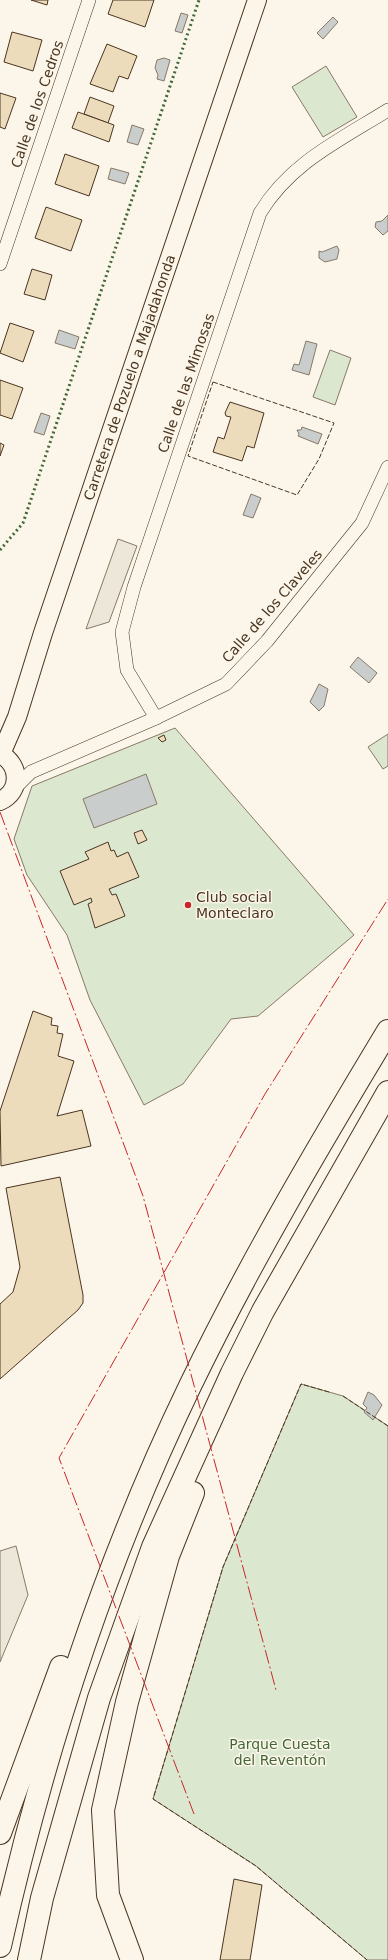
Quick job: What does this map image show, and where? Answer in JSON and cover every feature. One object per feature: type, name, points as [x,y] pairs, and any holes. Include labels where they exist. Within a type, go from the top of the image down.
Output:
[{"type":"highway","points":[[0,1833],[65,1656],[118,1549],[189,1388],[233,1300],[280,1213],[388,1031]]},
{"type":"highway","points":[[29,1960],[42,1898],[99,1698],[153,1547],[232,1373],[307,1233],[388,1092]]},
{"type":"highway","points":[[132,1960],[108,1895],[103,1810],[127,1702],[168,1556],[205,1463],[232,1373]]},
{"type":"highway","points":[[0,1946],[33,1809],[67,1692],[118,1549]]},
{"type":"street","name":"Calle de los Cedros","points":[[0,264],[89,0]]},
{"type":"street","name":"Carretera de Pozuelo a Majadahonda","points":[[0,754],[17,717],[46,626],[257,0]]},
{"type":"street","name":"Calle de las Mimosas","points":[[156,718],[127,670],[122,632],[134,588],[260,213],[272,194],[291,173],[324,150],[388,110]]},
{"type":"street","name":"Calle de los Claveles","points":[[23,770],[156,718],[226,684],[267,641],[362,523],[388,467]]},
{"type":"street","points":[[0,754],[23,770],[16,780],[14,789],[9,796],[0,802]]},
{"type":"green space","points":[[326,66],[357,117],[323,137],[292,87]]},
{"type":"green space","points":[[330,350],[351,358],[335,405],[313,397]]},
{"type":"green space","name":"Club social Monteclaro","points":[[175,728],[354,935],[258,1016],[231,1019],[183,1084],[144,1105],[90,1000],[67,935],[27,875],[14,839],[32,786]]},
{"type":"green space","points":[[388,734],[388,766],[383,769],[368,747]]},
{"type":"green space","name":"Parque Cuesta del Reventón","points":[[301,1384],[343,1396],[388,1426],[388,1960],[367,1960],[256,1866],[153,1799],[223,1567]]},
{"type":"shaded area","points":[[181,13],[188,15],[182,33],[175,31]]},
{"type":"shaded area","points":[[333,17],[338,22],[323,39],[317,33]]},
{"type":"shaded area","points":[[164,58],[170,60],[164,81],[157,79],[158,75],[155,68],[157,60]]},
{"type":"shaded area","points":[[132,125],[144,129],[138,145],[127,142]]},
{"type":"shaded area","points":[[111,168],[129,173],[125,184],[108,179]]},
{"type":"shaded area","points":[[388,215],[388,231],[383,235],[375,227],[376,222],[382,221]]},
{"type":"shaded area","points":[[337,246],[339,250],[337,259],[325,262],[319,258],[319,251],[322,252]]},
{"type":"shaded area","points":[[59,330],[79,337],[75,349],[55,343]]},
{"type":"shaded area","points":[[306,341],[317,344],[309,375],[292,370],[294,364],[299,365]]},
{"type":"shaded area","points":[[41,413],[50,416],[44,435],[34,432]]},
{"type":"shaded area","points":[[302,427],[322,434],[318,444],[298,436],[299,434],[297,430],[301,430]]},
{"type":"shaded area","points":[[251,494],[261,498],[253,518],[243,515]]},
{"type":"shaded area","points":[[118,539],[137,546],[109,622],[86,629]]},
{"type":"shaded area","points":[[358,657],[377,673],[369,683],[350,667]]},
{"type":"shaded area","points":[[319,684],[328,689],[324,706],[319,711],[310,702]]},
{"type":"shaded area","points":[[146,774],[157,804],[94,828],[83,799]]},
{"type":"shaded area","points":[[368,1392],[374,1395],[382,1405],[373,1420],[364,1412],[367,1408],[363,1404]]},
{"type":"shaded area","points":[[16,1546],[28,1595],[0,1662],[0,1551]]},
{"type":"building","points":[[31,0],[48,0],[47,5]]},
{"type":"building","points":[[113,0],[154,0],[145,27],[108,14]]},
{"type":"building","points":[[12,32],[42,40],[33,71],[4,62]]},
{"type":"building","points":[[107,44],[137,56],[128,79],[119,76],[113,92],[90,84]]},
{"type":"building","points":[[0,93],[16,98],[5,129],[0,127]]},
{"type":"building","points":[[90,97],[114,106],[108,123],[84,114]]},
{"type":"building","points":[[78,112],[114,125],[109,142],[72,128]]},
{"type":"building","points":[[65,154],[99,166],[89,196],[55,184]]},
{"type":"building","points":[[46,207],[82,220],[71,251],[35,238]]},
{"type":"building","points":[[32,269],[52,275],[45,300],[24,294]]},
{"type":"building","points":[[10,323],[34,331],[23,362],[0,353]]},
{"type":"building","points":[[0,380],[23,388],[12,419],[0,415]]},
{"type":"building","points":[[230,402],[264,413],[254,448],[247,446],[242,461],[213,452],[218,437],[224,439],[231,417],[226,416],[225,413]]},
{"type":"building","points":[[0,443],[4,445],[0,456]]},
{"type":"building","points":[[164,735],[166,740],[162,742],[158,738]]},
{"type":"building","points":[[142,830],[147,840],[138,844],[134,833]]},
{"type":"building","points":[[108,842],[111,851],[114,850],[117,857],[128,852],[139,877],[109,889],[112,895],[116,894],[125,916],[95,928],[88,904],[92,902],[91,898],[74,905],[60,871],[89,859],[85,852]]},
{"type":"building","points":[[33,1011],[52,1018],[51,1025],[58,1026],[57,1033],[63,1034],[58,1056],[74,1061],[57,1116],[82,1110],[91,1146],[1,1166],[0,1111]]},
{"type":"building","points":[[60,1177],[83,1295],[83,1303],[78,1310],[0,1379],[0,1304],[13,1292],[20,1267],[6,1188]]},
{"type":"building","points":[[234,1879],[262,1885],[250,1960],[220,1960]]},
{"type":"hedge","points":[[0,550],[23,523],[199,0]]},
{"type":"fence","points":[[213,382],[334,423],[319,459],[297,495],[188,456],[213,382]]},
{"type":"fence","points":[[329,1392],[301,1384],[223,1567],[153,1799],[256,1866],[367,1960]]},
{"type":"fence","points":[[343,1396],[388,1426]]},
{"type":"power","points":[[0,812],[143,1196],[276,1690]]},
{"type":"power","points":[[194,1814],[59,1458],[265,1094],[388,899]]},
{"type":"place","name":"Club social Monteclaro","points":[[188,905]]}]
